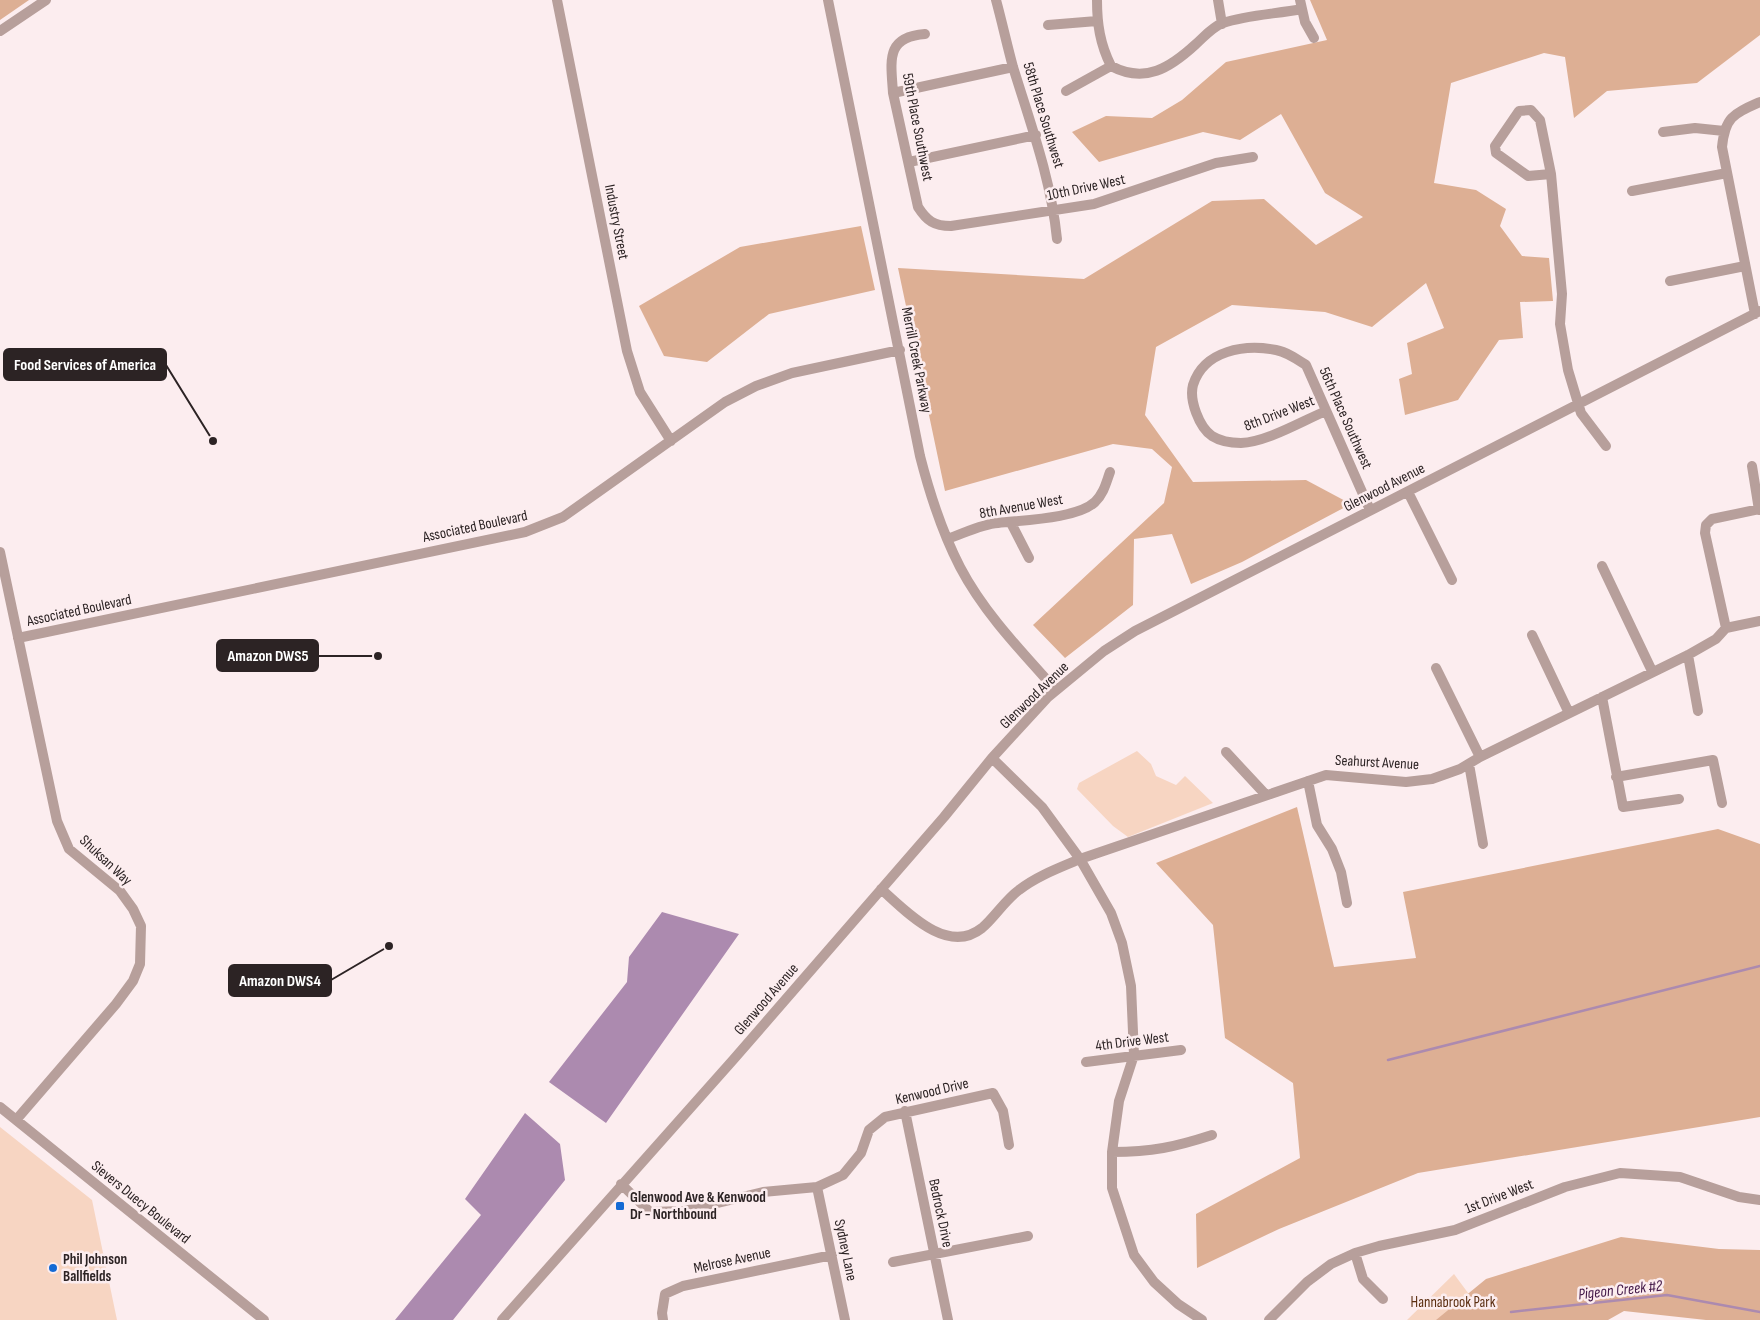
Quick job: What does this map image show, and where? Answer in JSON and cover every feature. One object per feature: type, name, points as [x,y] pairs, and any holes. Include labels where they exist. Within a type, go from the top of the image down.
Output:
[{"type":"street","points":[[0,31],[46,0]]},
{"type":"street","name":"Industry Street","points":[[557,0],[629,359],[640,392],[671,441]]},
{"type":"street","name":"Merrill Creek Parkway","points":[[828,0],[920,456],[932,502],[946,540],[974,589],[1006,632],[1056,690]]},
{"type":"street","name":"58th Place Southwest","points":[[996,0],[1013,66],[1036,135],[1054,210],[1057,239]]},
{"type":"street","points":[[1097,0],[1097,21],[1103,50],[1111,66],[1125,73],[1138,75],[1162,69],[1179,60],[1210,31],[1222,24],[1301,4],[1305,22],[1314,38]]},
{"type":"street","points":[[1218,0],[1222,24]]},
{"type":"street","points":[[1048,25],[1097,21]]},
{"type":"street","name":"59th Place Southwest","points":[[924,216],[918,207],[893,93],[891,54],[905,38],[925,34]]},
{"type":"street","points":[[893,93],[1013,66]]},
{"type":"street","points":[[1066,91],[1111,66]]},
{"type":"street","points":[[1757,312],[1745,266],[1722,147],[1724,130],[1735,113],[1760,102]]},
{"type":"street","points":[[1551,174],[1528,176],[1496,153],[1495,146],[1519,111],[1531,110],[1540,120],[1551,174],[1562,294],[1560,324],[1568,370],[1581,413],[1606,446]]},
{"type":"street","points":[[1662,132],[1695,128],[1724,130]]},
{"type":"street","points":[[909,162],[1036,135]]},
{"type":"street","name":"10th Drive West","points":[[924,216],[937,226],[950,226],[1094,204],[1216,163],[1254,157]]},
{"type":"street","points":[[1632,191],[1727,173]]},
{"type":"street","points":[[1670,281],[1745,266]]},
{"type":"street","name":"Glenwood Avenue","points":[[502,1320],[881,890],[992,758],[1056,690],[1104,651],[1135,631],[1757,312]]},
{"type":"street","name":"Associated Boulevard","points":[[18,638],[525,532],[563,517],[725,402],[756,386],[800,371],[900,350]]},
{"type":"street","name":"56th Place Southwest","points":[[1196,412],[1193,386],[1200,370],[1209,361],[1227,350],[1276,350],[1290,355],[1306,365],[1370,510]]},
{"type":"street","name":"8th Drive West","points":[[1196,412],[1212,436],[1242,443],[1257,441],[1326,411]]},
{"type":"street","points":[[1752,466],[1759,510],[1712,519],[1706,525],[1705,533],[1726,628],[1760,621]]},
{"type":"street","name":"8th Avenue West","points":[[946,540],[996,523],[1038,520],[1082,510],[1094,503],[1104,490],[1110,472]]},
{"type":"street","points":[[1408,492],[1452,580]]},
{"type":"street","points":[[1011,523],[1029,558]]},
{"type":"street","name":"Shuksan Way","points":[[0,552],[60,828],[69,849],[120,891],[133,909],[141,926],[140,964],[134,980],[16,1120]]},
{"type":"street","points":[[1602,566],[1652,671]]},
{"type":"street","name":"Seahurst Avenue","points":[[881,890],[919,922],[943,936],[959,937],[980,930],[1017,891],[1027,884],[1080,859],[1266,795],[1326,775],[1406,782],[1432,779],[1469,764],[1652,671],[1688,655],[1716,639],[1726,628]]},
{"type":"street","points":[[1532,635],[1569,713]]},
{"type":"street","points":[[1688,655],[1698,710]]},
{"type":"street","points":[[1436,668],[1480,757]]},
{"type":"street","points":[[1602,697],[1623,807],[1679,799]]},
{"type":"street","points":[[1226,752],[1266,795]]},
{"type":"street","points":[[992,758],[1042,807],[1080,859],[1111,913],[1122,943],[1131,986],[1134,1055],[1119,1100],[1112,1152],[1112,1188],[1134,1255],[1154,1282],[1178,1304],[1202,1320]]},
{"type":"street","points":[[1616,777],[1713,760],[1722,803]]},
{"type":"street","points":[[1469,764],[1484,844]]},
{"type":"street","points":[[1308,781],[1317,825],[1332,849],[1341,872],[1347,903]]},
{"type":"street","name":"4th Drive West","points":[[1086,1062],[1134,1055],[1164,1054],[1181,1050]]},
{"type":"street","name":"Kenwood Drive","points":[[621,1184],[650,1212],[684,1211],[764,1192],[817,1187],[843,1175],[861,1153],[868,1130],[885,1117],[905,1111],[993,1093],[1003,1111],[1008,1145]]},
{"type":"street","name":"Sievers Duecy Boulevard","points":[[0,1107],[264,1320]]},
{"type":"street","name":"Bedrock Drive","points":[[905,1111],[948,1320]]},
{"type":"street","points":[[1112,1152],[1143,1152],[1174,1148],[1212,1135]]},
{"type":"street","name":"1st Drive West","points":[[1274,1318],[1307,1282],[1331,1264],[1355,1253],[1378,1246],[1455,1230],[1564,1187],[1620,1173],[1680,1177],[1739,1197],[1760,1200]]},
{"type":"street","name":"Sydney Lane","points":[[817,1187],[845,1320]]},
{"type":"street","points":[[893,1262],[935,1256],[1028,1236]]},
{"type":"street","points":[[1355,1253],[1363,1279],[1383,1299]]},
{"type":"street","name":"Melrose Avenue","points":[[663,1320],[662,1313],[665,1294],[683,1286],[832,1255]]},
{"type":"green space","points":[[1137,751],[1151,764],[1156,776],[1176,785],[1185,776],[1213,803],[1128,837],[1113,826],[1077,789],[1079,783]]},
{"type":"green space","name":"Phil Johnson Ballfields","points":[[0,1127],[92,1200],[117,1320],[0,1320]]},
{"type":"green space","name":"Hannabrook Park","points":[[1454,1274],[1488,1320],[1407,1320]]},
{"type":"shaded area","points":[[0,0],[29,0],[0,20]]},
{"type":"shaded area","points":[[1310,0],[1760,0],[1760,35],[1697,83],[1607,91],[1574,118],[1565,57],[1544,53],[1451,83],[1434,183],[1476,190],[1506,209],[1500,226],[1522,256],[1549,258],[1553,301],[1520,302],[1523,338],[1499,340],[1458,400],[1405,415],[1399,379],[1412,374],[1407,343],[1444,328],[1426,283],[1372,327],[1325,312],[1232,305],[1156,347],[1145,415],[1193,482],[1306,480],[1351,504],[1242,562],[1191,584],[1172,534],[1134,539],[1133,605],[1065,658],[1033,625],[1164,503],[1172,467],[1152,449],[1113,444],[945,491],[898,268],[1084,279],[1212,201],[1264,199],[1316,245],[1363,217],[1325,193],[1281,114],[1240,140],[1203,132],[1099,162],[1072,132],[1106,116],[1152,118],[1182,100],[1226,62],[1327,40]]},
{"type":"shaded area","points":[[861,226],[875,290],[769,314],[707,362],[664,356],[639,306],[740,247]]},
{"type":"shaded area","points":[[1297,807],[1334,967],[1416,958],[1403,892],[1718,829],[1760,844],[1760,1117],[1418,1173],[1279,1229],[1197,1268],[1196,1214],[1300,1158],[1293,1083],[1225,1038],[1213,925],[1156,863]]},
{"type":"shaded area","points":[[662,912],[739,934],[606,1123],[549,1082],[627,982],[629,957]]},
{"type":"shaded area","points":[[525,1113],[560,1144],[565,1180],[453,1320],[395,1320],[481,1215],[465,1199]]},
{"type":"shaded area","points":[[1621,1237],[1719,1249],[1760,1250],[1760,1320],[1706,1320],[1624,1311],[1608,1320],[1436,1320],[1486,1279]]},
{"type":"waterway","points":[[1388,1060],[1760,966]]},
{"type":"waterway","name":"Pigeon Creek #2","points":[[1511,1312],[1667,1295],[1760,1312]]},
{"type":"place","name":"Food Services of America","points":[[213,441]]},
{"type":"place","name":"Amazon DWS5","points":[[378,656]]},
{"type":"place","name":"Amazon DWS4","points":[[389,946]]},
{"type":"place","name":"Glenwood Ave & Kenwood Dr - Northbound","points":[[620,1206]]},
{"type":"place","name":"Phil Johnson Ballfields","points":[[53,1268]]}]
